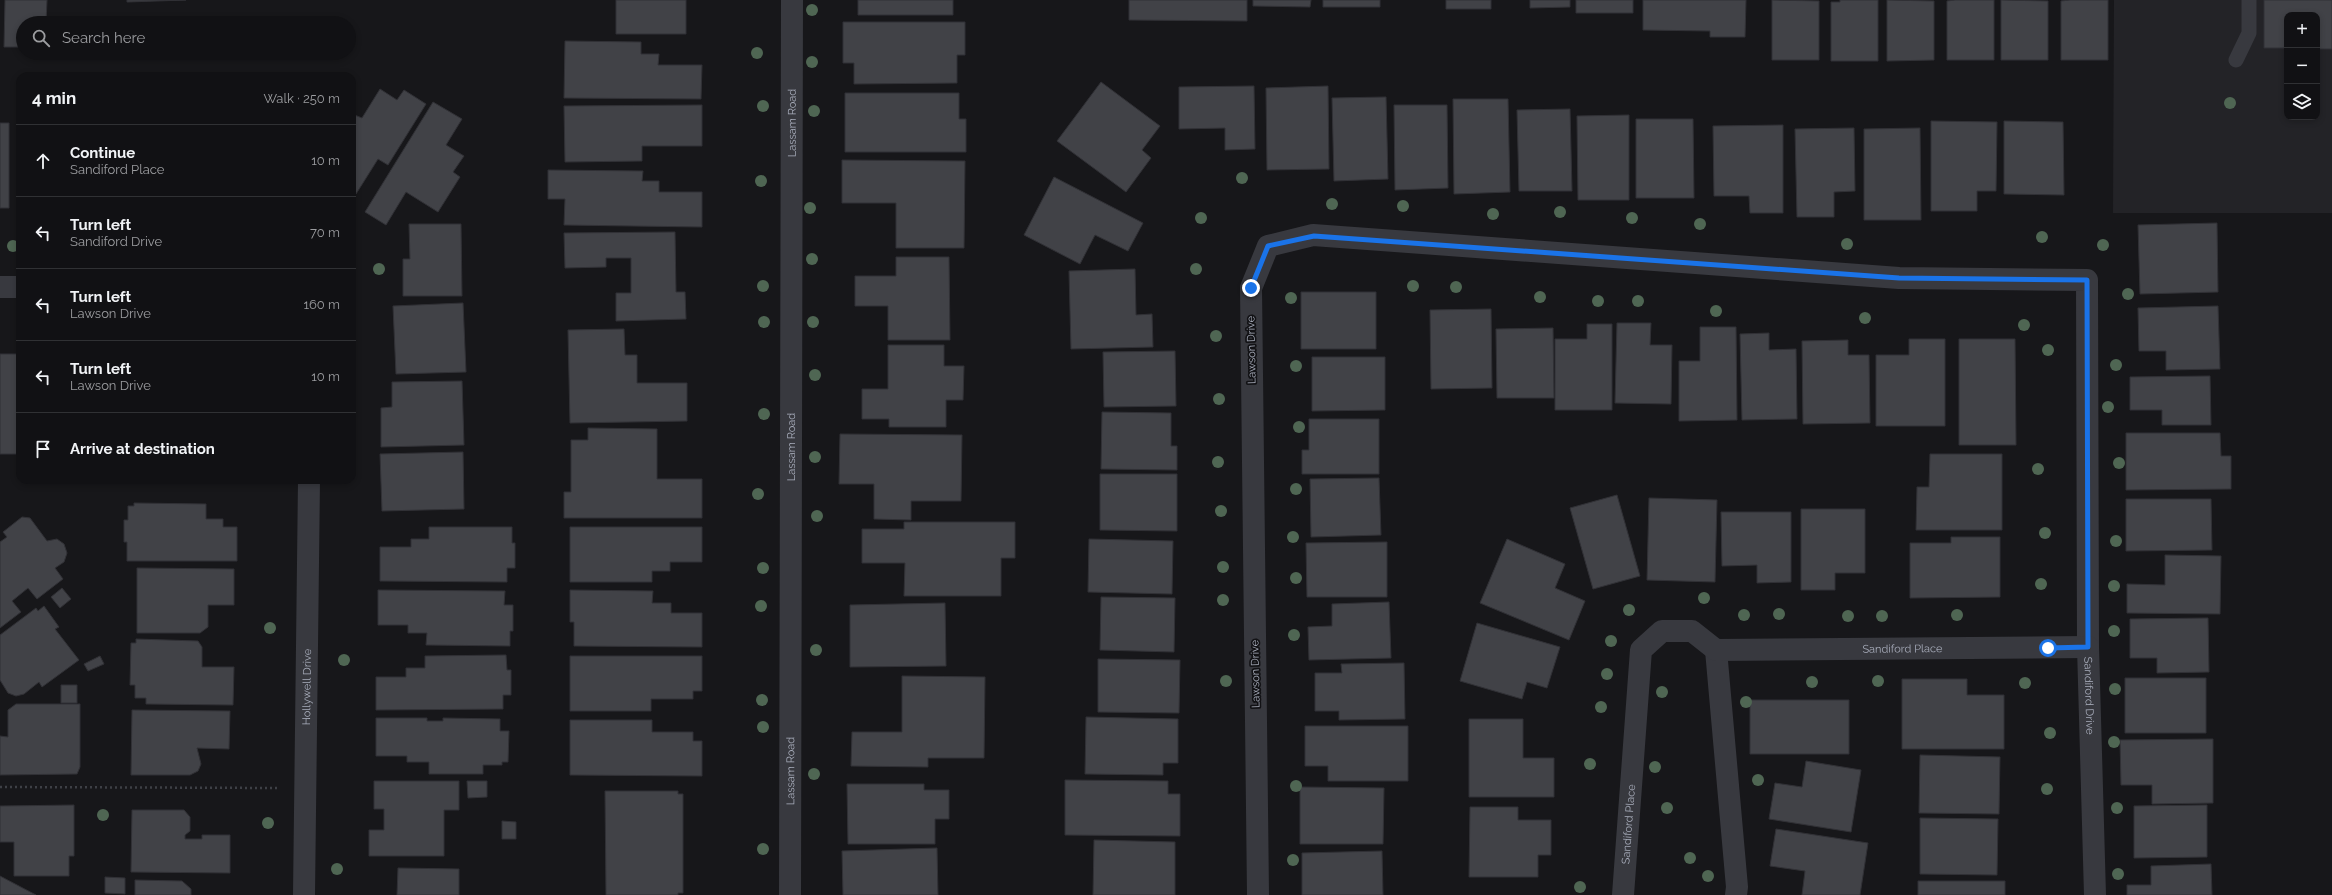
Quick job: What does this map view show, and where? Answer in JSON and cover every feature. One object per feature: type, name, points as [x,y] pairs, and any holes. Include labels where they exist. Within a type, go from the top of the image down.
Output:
[{"type":"street","name":"Lassam Road","points":[[790,895],[792,0]]},
{"type":"street","name":"Lawson Drive","points":[[1258,895],[1251,288],[1268,246],[1314,236],[1899,278],[2087,280]]},
{"type":"street","name":"Sandiford Drive","points":[[2087,280],[2088,647],[2095,895]]},
{"type":"street","points":[[0,287],[16,287]]},
{"type":"street","name":"Hollywell Drive","points":[[304,895],[309,484]]},
{"type":"street","name":"Sandiford Place","points":[[1623,895],[1641,650],[1662,631],[1692,631],[1716,650],[2088,647]]},
{"type":"street","points":[[1716,650],[1737,887],[1736,895]]},
{"type":"lane","points":[[2236,60],[2249,33],[2249,0]]},
{"type":"path","points":[[0,787],[305,788]]},
{"type":"shaded area","points":[[2114,0],[2332,0],[2332,213],[2113,213]]},
{"type":"building","points":[[5,0],[47,0],[46,16],[16,16],[16,47],[4,47]]},
{"type":"building","points":[[127,0],[186,0],[127,2]]},
{"type":"building","points":[[616,0],[686,0],[686,34],[616,34]]},
{"type":"building","points":[[858,0],[953,0],[953,15],[858,15]]},
{"type":"building","points":[[1129,0],[1247,0],[1247,21],[1129,20]]},
{"type":"building","points":[[1253,0],[1311,0],[1310,7],[1253,6]]},
{"type":"building","points":[[1323,0],[1380,0],[1380,7],[1323,7]]},
{"type":"building","points":[[1446,0],[1491,0],[1491,9],[1446,9]]},
{"type":"building","points":[[1530,0],[1570,0],[1570,7],[1530,8]]},
{"type":"building","points":[[1576,0],[1633,0],[1633,13],[1576,13]]},
{"type":"building","points":[[1643,0],[1746,0],[1745,37],[1710,37],[1710,31],[1643,30]]},
{"type":"building","points":[[1772,0],[1819,1],[1819,60],[1772,60]]},
{"type":"building","points":[[1840,0],[1878,0],[1878,61],[1831,61],[1831,2],[1840,2]]},
{"type":"building","points":[[1887,0],[1934,1],[1934,60],[1887,61]]},
{"type":"building","points":[[1994,0],[1994,60],[1947,60],[1947,1]]},
{"type":"building","points":[[2001,0],[2048,1],[2048,60],[2001,60]]},
{"type":"building","points":[[2108,0],[2108,60],[2061,60],[2061,1]]},
{"type":"building","points":[[2264,0],[2332,0],[2332,49],[2320,49],[2320,12],[2284,12],[2284,48],[2264,48]]},
{"type":"building","points":[[843,22],[965,22],[965,55],[957,55],[957,83],[854,84],[854,63],[843,63]]},
{"type":"building","points":[[565,41],[641,42],[641,54],[659,54],[658,65],[702,65],[701,99],[564,98]]},
{"type":"building","points":[[1101,82],[1160,126],[1142,150],[1151,158],[1126,192],[1057,141]]},
{"type":"building","points":[[1254,86],[1255,149],[1225,150],[1225,128],[1179,129],[1179,87]]},
{"type":"building","points":[[1328,86],[1329,169],[1267,170],[1266,88]]},
{"type":"building","points":[[380,89],[397,100],[404,90],[426,104],[388,165],[378,159],[356,194],[356,116],[362,118]]},
{"type":"building","points":[[845,93],[959,93],[959,119],[966,119],[966,152],[845,152]]},
{"type":"building","points":[[1386,97],[1388,179],[1334,181],[1332,98]]},
{"type":"building","points":[[1453,99],[1508,99],[1510,192],[1454,194]]},
{"type":"building","points":[[433,102],[462,119],[446,145],[464,156],[453,172],[460,177],[438,212],[406,192],[386,225],[365,212]]},
{"type":"building","points":[[702,105],[702,146],[642,146],[642,161],[565,162],[564,106]]},
{"type":"building","points":[[1394,105],[1447,105],[1448,188],[1395,190]]},
{"type":"building","points":[[1570,109],[1572,191],[1519,191],[1517,110]]},
{"type":"building","points":[[1629,115],[1629,200],[1578,200],[1577,116]]},
{"type":"building","points":[[1636,119],[1693,119],[1694,198],[1636,198]]},
{"type":"building","points":[[1931,121],[1997,122],[1996,191],[1977,191],[1977,211],[1931,211]]},
{"type":"building","points":[[2004,121],[2063,122],[2064,195],[2004,194]]},
{"type":"building","points":[[0,123],[9,123],[9,208],[0,208]]},
{"type":"building","points":[[1783,125],[1783,213],[1750,213],[1749,196],[1714,196],[1713,126]]},
{"type":"building","points":[[1854,128],[1855,191],[1834,192],[1834,217],[1797,217],[1795,129]]},
{"type":"building","points":[[1920,128],[1921,220],[1864,220],[1864,129]]},
{"type":"building","points":[[842,160],[965,161],[964,248],[896,248],[896,203],[842,203]]},
{"type":"building","points":[[548,170],[643,171],[642,181],[659,181],[659,192],[702,192],[702,227],[564,225],[565,199],[548,199]]},
{"type":"building","points":[[1054,177],[1143,223],[1128,251],[1095,235],[1080,264],[1024,235]]},
{"type":"building","points":[[2217,223],[2218,292],[2140,294],[2138,225]]},
{"type":"building","points":[[409,224],[461,224],[462,296],[403,296],[403,259],[410,259]]},
{"type":"building","points":[[675,232],[676,292],[685,292],[686,319],[616,321],[616,293],[631,293],[631,258],[606,258],[606,267],[565,268],[564,233]]},
{"type":"building","points":[[896,257],[949,257],[950,340],[888,340],[888,306],[855,306],[855,276],[896,276]]},
{"type":"building","points":[[1135,269],[1136,315],[1152,314],[1153,347],[1071,349],[1069,271]]},
{"type":"building","points":[[1301,292],[1376,292],[1376,349],[1301,349]]},
{"type":"building","points":[[463,303],[466,372],[396,374],[393,306]]},
{"type":"building","points":[[2218,306],[2220,369],[2166,370],[2166,351],[2139,351],[2138,308]]},
{"type":"building","points":[[1491,309],[1492,388],[1431,389],[1430,310]]},
{"type":"building","points":[[1617,323],[1651,323],[1650,345],[1672,345],[1671,404],[1615,403]]},
{"type":"building","points":[[1587,324],[1612,324],[1612,410],[1555,410],[1555,339],[1587,339]]},
{"type":"building","points":[[1700,327],[1736,327],[1737,420],[1679,421],[1679,361],[1700,361]]},
{"type":"building","points":[[1553,328],[1554,398],[1497,398],[1496,329]]},
{"type":"building","points":[[624,329],[625,355],[637,355],[637,383],[687,383],[687,421],[570,423],[568,330]]},
{"type":"building","points":[[1769,333],[1769,350],[1796,349],[1797,419],[1742,420],[1740,334]]},
{"type":"building","points":[[1909,339],[1945,339],[1945,426],[1876,426],[1876,355],[1909,355]]},
{"type":"building","points":[[1959,339],[2015,339],[2016,445],[1959,445]]},
{"type":"building","points":[[1848,340],[1848,355],[1869,355],[1870,423],[1803,424],[1802,341]]},
{"type":"building","points":[[888,345],[944,345],[944,366],[964,366],[963,400],[946,400],[946,427],[889,427],[889,419],[862,419],[862,389],[888,389]]},
{"type":"building","points":[[1175,351],[1176,406],[1104,407],[1103,352]]},
{"type":"building","points":[[0,354],[16,354],[16,454],[0,454]]},
{"type":"building","points":[[1312,357],[1385,357],[1385,410],[1312,411]]},
{"type":"building","points":[[2210,376],[2211,425],[2162,425],[2162,410],[2130,410],[2130,377]]},
{"type":"building","points":[[462,381],[464,445],[381,447],[381,408],[392,407],[392,382]]},
{"type":"building","points":[[1102,412],[1171,413],[1171,446],[1177,446],[1177,470],[1101,469]]},
{"type":"building","points":[[1309,419],[1379,419],[1379,474],[1302,474],[1302,450],[1309,450]]},
{"type":"building","points":[[588,428],[657,429],[657,479],[702,479],[702,518],[564,518],[564,492],[571,492],[571,440],[588,440]]},
{"type":"building","points":[[2126,433],[2220,433],[2221,456],[2231,456],[2231,489],[2126,490]]},
{"type":"building","points":[[840,434],[962,435],[961,501],[911,501],[911,520],[874,519],[874,484],[839,484]]},
{"type":"building","points":[[463,452],[464,509],[382,511],[380,454]]},
{"type":"building","points":[[1930,454],[2002,454],[2002,530],[1916,530],[1917,487],[1929,487]]},
{"type":"building","points":[[1100,474],[1177,474],[1177,531],[1100,530]]},
{"type":"building","points":[[1379,478],[1381,535],[1311,537],[1310,479]]},
{"type":"building","points":[[1617,495],[1640,576],[1593,589],[1570,508]]},
{"type":"building","points":[[1649,498],[1717,500],[1715,582],[1647,580]]},
{"type":"building","points":[[2126,499],[2211,499],[2212,550],[2126,551]]},
{"type":"building","points":[[134,503],[206,504],[206,519],[223,519],[223,527],[237,527],[237,561],[127,561],[127,542],[124,542],[124,520],[128,520],[128,506],[134,506]]},
{"type":"building","points":[[1801,509],[1865,509],[1865,573],[1835,573],[1835,590],[1801,590]]},
{"type":"building","points":[[1721,512],[1791,512],[1791,582],[1757,583],[1757,565],[1722,566]]},
{"type":"building","points":[[22,517],[30,518],[47,541],[57,539],[64,544],[67,553],[64,562],[55,568],[63,579],[37,599],[28,588],[12,601],[21,612],[0,628],[0,542],[7,537],[3,532]]},
{"type":"building","points":[[904,522],[1015,522],[1015,558],[1001,558],[1001,596],[904,596],[905,563],[862,563],[862,529],[904,529]]},
{"type":"building","points":[[429,527],[512,527],[512,543],[515,543],[515,568],[507,568],[507,582],[380,581],[380,547],[411,547],[411,539],[429,539]]},
{"type":"building","points":[[570,527],[702,527],[702,562],[670,562],[670,571],[652,571],[652,582],[570,582]]},
{"type":"building","points":[[1951,537],[2000,537],[2000,597],[1910,598],[1910,543],[1951,543]]},
{"type":"building","points":[[1089,539],[1173,541],[1172,594],[1088,592]]},
{"type":"building","points":[[1507,539],[1565,564],[1555,588],[1585,601],[1569,640],[1480,603]]},
{"type":"building","points":[[1387,542],[1387,597],[1307,597],[1306,543]]},
{"type":"building","points":[[2165,555],[2221,556],[2220,614],[2127,613],[2127,584],[2165,585]]},
{"type":"building","points":[[137,568],[234,569],[234,605],[208,605],[208,627],[200,633],[137,633]]},
{"type":"building","points":[[62,588],[71,599],[60,608],[51,597]]},
{"type":"building","points":[[378,590],[505,591],[504,605],[513,605],[513,631],[510,631],[510,646],[426,645],[427,633],[408,633],[408,625],[378,625]]},
{"type":"building","points":[[570,590],[653,591],[652,603],[671,603],[671,613],[702,613],[702,647],[574,646],[574,622],[570,622]]},
{"type":"building","points":[[1101,597],[1175,598],[1174,652],[1100,650]]},
{"type":"building","points":[[1389,602],[1391,658],[1309,660],[1308,627],[1332,626],[1332,604]]},
{"type":"building","points":[[945,603],[946,666],[850,667],[850,605]]},
{"type":"building","points":[[44,606],[59,627],[55,629],[79,660],[42,687],[39,682],[24,694],[16,696],[8,693],[0,680],[0,635],[36,608],[38,611]]},
{"type":"building","points":[[2208,618],[2209,672],[2157,673],[2157,658],[2130,658],[2130,619]]},
{"type":"building","points":[[1477,623],[1560,647],[1547,688],[1527,682],[1522,699],[1460,681]]},
{"type":"building","points":[[136,639],[198,641],[202,647],[202,667],[234,667],[233,705],[146,704],[146,698],[135,698],[135,685],[130,685],[131,643],[136,643]]},
{"type":"building","points":[[506,655],[507,670],[511,670],[511,695],[503,695],[503,709],[376,710],[376,677],[406,677],[406,668],[425,668],[425,656]]},
{"type":"building","points":[[100,656],[104,664],[88,671],[84,664]]},
{"type":"building","points":[[570,656],[702,656],[702,691],[693,691],[693,699],[651,699],[651,711],[570,711]]},
{"type":"building","points":[[1098,659],[1180,660],[1179,713],[1098,712]]},
{"type":"building","points":[[1404,663],[1405,719],[1339,720],[1339,711],[1315,711],[1315,673],[1342,673],[1341,664]]},
{"type":"building","points":[[902,676],[985,677],[984,758],[928,758],[928,767],[851,766],[852,732],[902,732]]},
{"type":"building","points":[[2125,678],[2206,678],[2206,733],[2125,733]]},
{"type":"building","points":[[1902,679],[1967,679],[1967,695],[2004,695],[2004,749],[1902,749]]},
{"type":"building","points":[[61,685],[77,685],[77,703],[61,703]]},
{"type":"building","points":[[1750,700],[1849,700],[1849,754],[1750,754]]},
{"type":"building","points":[[16,704],[80,704],[80,767],[77,774],[0,775],[0,736],[8,737],[8,710]]},
{"type":"building","points":[[132,710],[230,711],[229,749],[197,748],[201,764],[198,771],[190,775],[131,775]]},
{"type":"building","points":[[1086,717],[1178,719],[1178,763],[1163,763],[1163,775],[1085,774]]},
{"type":"building","points":[[376,718],[427,718],[427,721],[443,721],[443,718],[500,719],[500,731],[509,731],[508,762],[502,762],[502,765],[483,765],[483,774],[429,774],[429,762],[407,762],[407,756],[376,756]]},
{"type":"building","points":[[1469,719],[1523,719],[1523,758],[1554,758],[1554,797],[1469,797]]},
{"type":"building","points":[[570,720],[652,720],[652,732],[693,732],[693,741],[702,741],[702,776],[570,775]]},
{"type":"building","points":[[1305,726],[1408,726],[1408,781],[1328,781],[1328,766],[1305,766]]},
{"type":"building","points":[[2213,739],[2213,803],[2152,804],[2152,785],[2121,785],[2120,740]]},
{"type":"building","points":[[1920,755],[2000,757],[1999,814],[1919,813]]},
{"type":"building","points":[[1806,761],[1861,770],[1851,832],[1769,819],[1775,783],[1802,787]]},
{"type":"building","points":[[1065,780],[1168,781],[1168,794],[1180,794],[1180,836],[1065,835]]},
{"type":"building","points":[[374,781],[459,781],[459,810],[444,810],[444,856],[369,856],[369,830],[384,830],[384,809],[374,809]]},
{"type":"building","points":[[467,781],[487,781],[487,797],[468,798]]},
{"type":"building","points":[[847,784],[924,784],[924,790],[949,790],[949,819],[935,819],[935,844],[848,844]]},
{"type":"building","points":[[1300,787],[1384,788],[1383,844],[1300,844]]},
{"type":"building","points":[[605,791],[678,791],[678,794],[683,794],[683,893],[678,893],[678,895],[606,895]]},
{"type":"building","points":[[74,805],[74,856],[69,856],[69,876],[14,876],[14,842],[0,842],[0,806]]},
{"type":"building","points":[[2207,805],[2207,857],[2134,858],[2134,806]]},
{"type":"building","points":[[1470,807],[1518,807],[1518,820],[1551,820],[1551,855],[1538,855],[1538,877],[1469,877]]},
{"type":"building","points":[[132,810],[184,810],[190,817],[190,831],[185,835],[185,839],[202,839],[202,835],[230,835],[230,873],[131,872]]},
{"type":"building","points":[[1920,818],[1998,819],[1997,875],[1920,874]]},
{"type":"building","points":[[502,821],[516,822],[516,839],[502,839]]},
{"type":"building","points":[[1776,829],[1868,843],[1860,895],[1802,895],[1805,871],[1770,866]]},
{"type":"building","points":[[1094,840],[1175,842],[1175,895],[1093,895]]},
{"type":"building","points":[[937,848],[938,895],[843,895],[842,851]]},
{"type":"building","points":[[1382,851],[1383,895],[1302,895],[1302,853]]},
{"type":"building","points":[[2211,864],[2212,895],[2127,895],[2127,885],[2151,885],[2151,866]]},
{"type":"building","points":[[398,868],[459,869],[459,895],[397,895]]},
{"type":"building","points":[[0,876],[36,895],[0,895]]},
{"type":"building","points":[[105,877],[125,878],[125,894],[105,893]]},
{"type":"building","points":[[135,880],[182,881],[191,889],[191,895],[135,895]]},
{"type":"building","points":[[1918,881],[2005,881],[2005,895],[1918,895]]},
{"type":"route","points":[[1251,288],[1268,246],[1314,236],[1899,278],[2087,280],[2088,647],[2048,648]]}]
